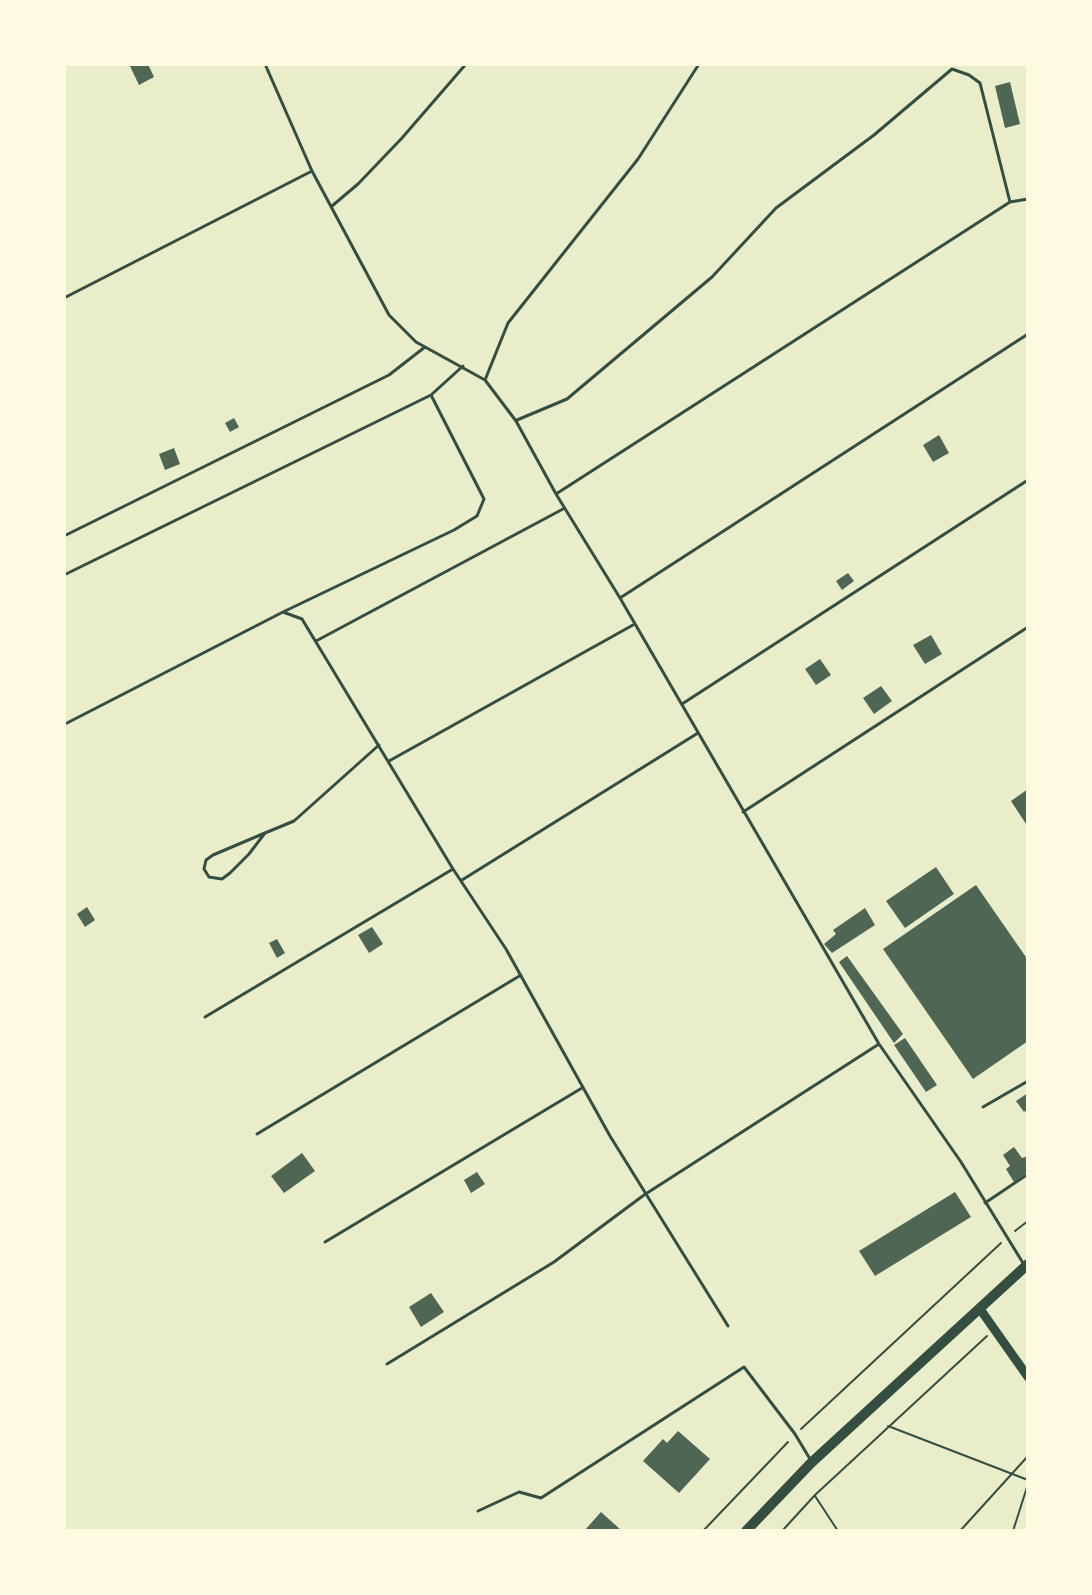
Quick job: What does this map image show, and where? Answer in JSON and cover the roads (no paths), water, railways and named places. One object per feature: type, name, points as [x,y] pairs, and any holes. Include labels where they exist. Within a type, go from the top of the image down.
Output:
[{"type":"main road","points":[[746,1531],[811,1463],[1027,1265]]},
{"type":"main road","points":[[980,1309],[1028,1377]]},
{"type":"lane","points":[[265,64],[312,171],[389,315],[416,342],[485,380],[516,421],[879,1044],[961,1162],[1027,1265]]},
{"type":"lane","points":[[332,206],[402,138],[466,64]]},
{"type":"lane","points":[[485,380],[508,323],[638,159],[699,64]]},
{"type":"lane","points":[[516,421],[567,399],[712,277],[776,208],[874,135],[952,69],[980,83],[1010,202]]},
{"type":"lane","points":[[64,298],[312,171]]},
{"type":"lane","points":[[556,494],[1010,202],[1028,199]]},
{"type":"lane","points":[[620,598],[1028,334]]},
{"type":"lane","points":[[64,536],[389,375],[425,347]]},
{"type":"lane","points":[[64,575],[431,395],[463,366]]},
{"type":"lane","points":[[67,723],[477,516],[484,499],[431,395]]},
{"type":"lane","points":[[681,704],[1028,480]]},
{"type":"lane","points":[[316,641],[564,508]]},
{"type":"lane","points":[[283,612],[302,619],[316,641],[453,869],[521,975],[644,1195],[728,1326]]},
{"type":"lane","points":[[389,761],[633,625]]},
{"type":"lane","points":[[742,812],[1028,627]]},
{"type":"lane","points":[[462,880],[698,733]]},
{"type":"lane","points":[[265,833],[230,873],[222,879],[209,877],[204,869],[206,860],[265,833],[294,821],[379,745]]},
{"type":"lane","points":[[205,1017],[453,869]]},
{"type":"lane","points":[[257,1134],[521,975]]},
{"type":"lane","points":[[387,1364],[554,1262],[644,1195],[879,1044]]},
{"type":"lane","points":[[983,1107],[1028,1081]]},
{"type":"lane","points":[[325,1242],[583,1087]]},
{"type":"lane","points":[[985,1203],[1028,1174]]},
{"type":"lane","points":[[478,1511],[519,1492],[541,1498],[744,1367],[795,1434],[811,1463]]}]
